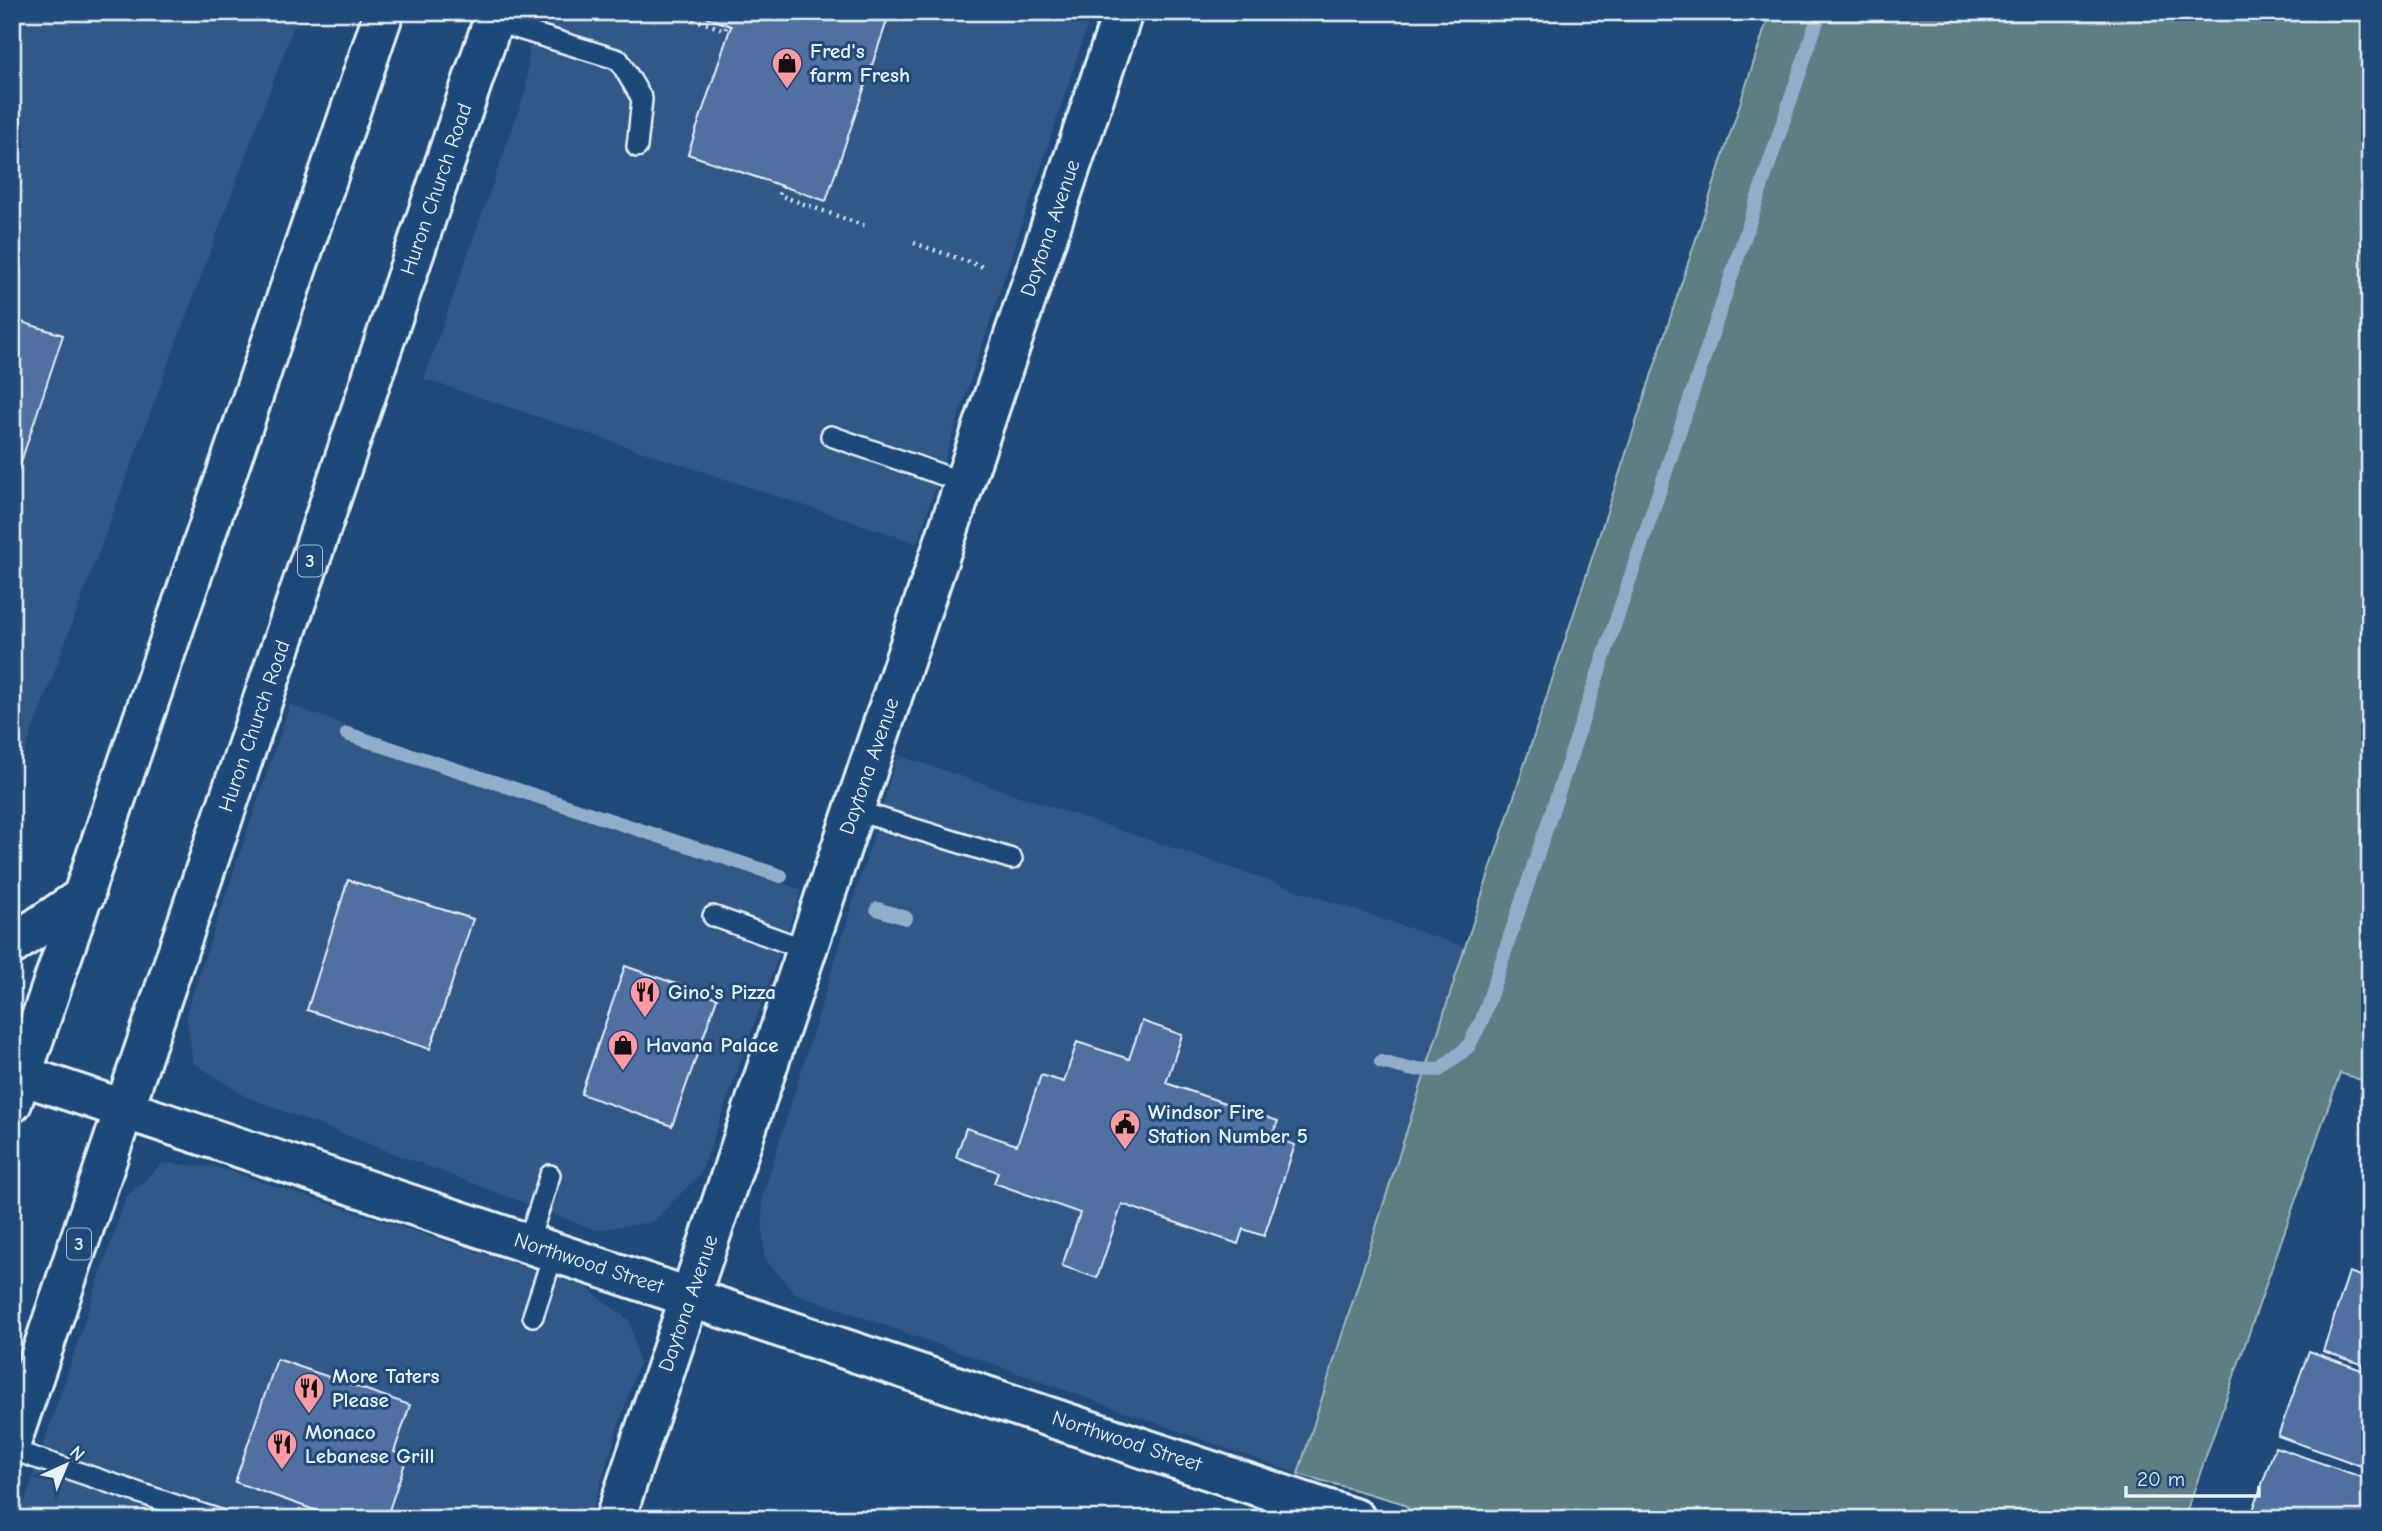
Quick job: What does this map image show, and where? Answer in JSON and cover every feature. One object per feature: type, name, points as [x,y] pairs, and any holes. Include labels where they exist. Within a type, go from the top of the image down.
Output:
[{"type":"main road","points":[[15,1084],[85,895],[384,12]]},
{"type":"main road","name":"Daytona Avenue","points":[[615,1519],[1123,12]]},
{"type":"main road","name":"Huron Church Road","points":[[12,1440],[495,17]]},
{"type":"main road","points":[[12,946],[85,895]]},
{"type":"main road","name":"Northwood Street","points":[[15,1084],[124,1110],[1356,1519]]},
{"type":"lane","points":[[495,17],[619,60],[642,99],[637,147]]},
{"type":"lane","points":[[831,436],[965,483]]},
{"type":"lane","points":[[854,810],[1012,859]]},
{"type":"lane","points":[[713,916],[807,950]]},
{"type":"lane","points":[[533,1316],[550,1175]]},
{"type":"lane","points":[[12,1450],[217,1519]]},
{"type":"path","points":[[673,12],[725,30],[727,24]]},
{"type":"path","points":[[782,186],[779,195],[868,228]]},
{"type":"path","points":[[914,243],[982,267]]},
{"type":"shaded area","points":[[12,12],[299,12],[12,786]]},
{"type":"shaded area","points":[[532,12],[1092,12],[917,543],[424,379],[526,89]]},
{"type":"shaded area","points":[[290,705],[802,890],[701,1173],[653,1222],[595,1230],[246,1097],[193,1062],[186,1013]]},
{"type":"shaded area","points":[[898,755],[1465,947],[1298,1474],[795,1293],[764,1258],[762,1198]]},
{"type":"shaded area","points":[[163,1163],[216,1167],[584,1286],[630,1321],[639,1362],[589,1519],[19,1518],[126,1197]]},
{"type":"green space","points":[[1770,12],[2370,12],[2370,1083],[2340,1073],[2184,1519],[1421,1519],[1402,1503],[1298,1474],[1465,947]]},
{"type":"building","name":"Fred's farm Fresh","points":[[692,12],[890,12],[826,201],[688,154],[731,26]]},
{"type":"building","points":[[12,319],[63,335],[12,489]]},
{"type":"building","points":[[348,880],[473,919],[430,1049],[307,1010]]},
{"type":"building","points":[[625,966],[717,998],[672,1126],[581,1094]]},
{"type":"building","name":"Windsor Fire Station Number 5","points":[[1142,1021],[1182,1035],[1166,1083],[1278,1121],[1272,1137],[1295,1145],[1264,1236],[1243,1229],[1238,1244],[1122,1204],[1097,1278],[1062,1266],[1080,1213],[994,1183],[998,1172],[956,1157],[966,1128],[1017,1145],[1041,1075],[1064,1082],[1077,1042],[1129,1059]]},
{"type":"building","points":[[2349,1272],[2370,1279],[2370,1367],[2323,1351]]},
{"type":"building","points":[[2309,1351],[2370,1373],[2370,1451],[2364,1467],[2278,1436]]},
{"type":"building","points":[[277,1359],[410,1405],[394,1452],[407,1457],[386,1519],[340,1519],[235,1482]]},
{"type":"building","points":[[2275,1447],[2370,1480],[2370,1519],[2250,1519]]},
{"type":"waterway","points":[[1381,1062],[1409,1069],[1439,1070],[1468,1047],[1482,1020],[1820,12]]},
{"type":"waterway","points":[[347,734],[781,876]]},
{"type":"waterway","points":[[877,909],[906,918]]},
{"type":"place","name":"Fred's farm Fresh","points":[[787,90]]},
{"type":"place","name":"Gino's Pizza","points":[[645,1019]]},
{"type":"place","name":"Havana Palace","points":[[623,1072]]},
{"type":"place","name":"Windsor Fire Station Number 5","points":[[1125,1151]]},
{"type":"place","name":"More Taters Please","points":[[309,1415]]},
{"type":"place","name":"Monaco Lebanese Grill","points":[[282,1471]]}]
